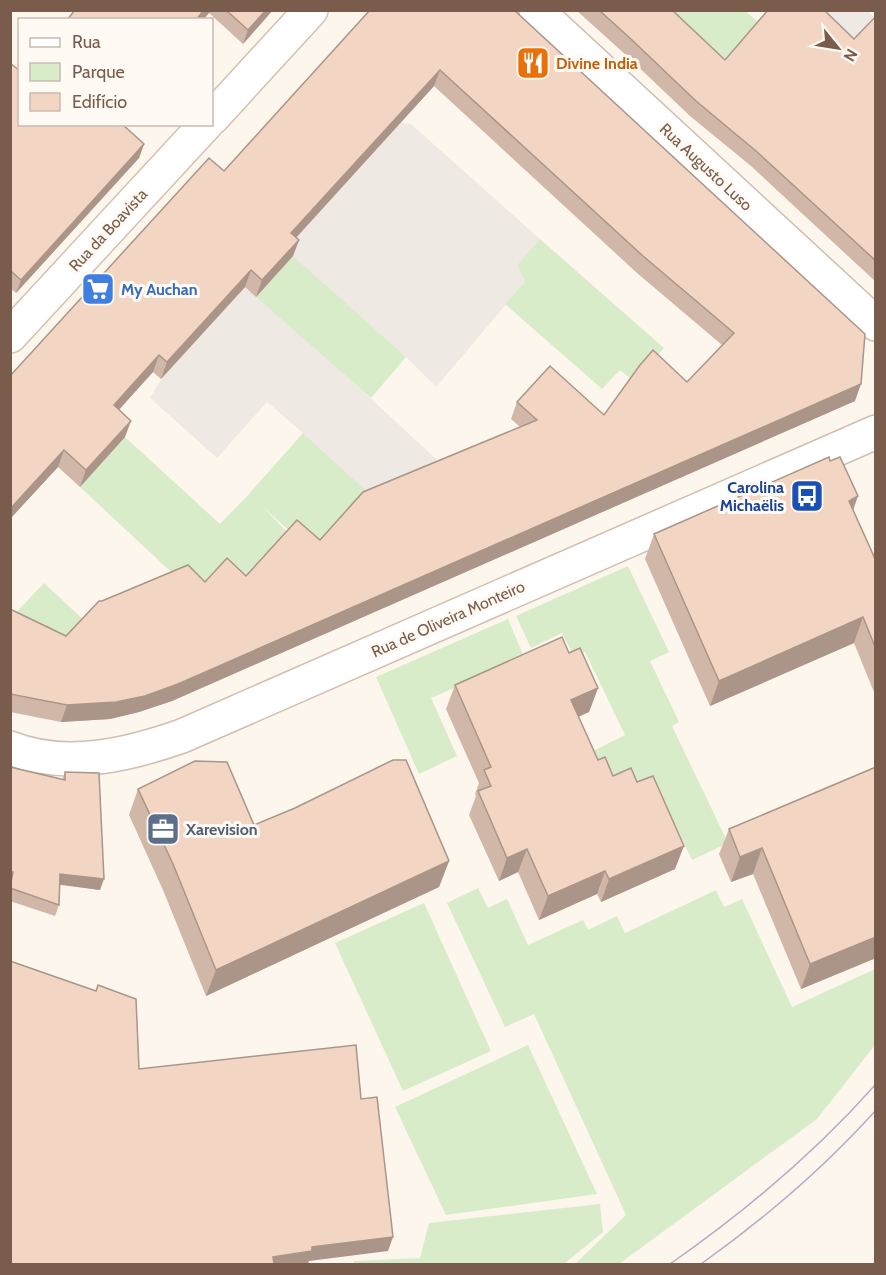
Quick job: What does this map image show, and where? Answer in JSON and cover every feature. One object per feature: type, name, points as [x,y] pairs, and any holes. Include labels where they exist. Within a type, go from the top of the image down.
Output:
[{"type":"street","points":[[213,117],[311,10]]},
{"type":"street","name":"Rua Augusto Luso","points":[[536,10],[876,324]]},
{"type":"street","name":"Rua da Boavista","points":[[10,336],[204,126]]},
{"type":"street","name":"Rua de Oliveira Monteiro","points":[[10,748],[47,758],[82,759],[138,750],[182,736],[876,432]]},
{"type":"shaded area","points":[[801,11],[868,11],[875,19],[849,54]]},
{"type":"shaded area","points":[[400,123],[411,124],[540,239],[517,265],[525,282],[436,387],[406,357],[285,250]]},
{"type":"shaded area","points":[[245,287],[449,471],[377,500],[267,402],[217,458],[150,398],[161,379]]},
{"type":"green space","points":[[651,11],[745,11],[762,25],[719,75]]},
{"type":"green space","points":[[540,239],[664,348],[634,382],[620,370],[602,389],[505,304],[525,282],[517,265]]},
{"type":"green space","points":[[293,256],[406,357],[371,398],[256,297]]},
{"type":"green space","points":[[303,433],[390,512],[316,555],[262,506],[291,536],[240,593],[199,598],[80,487],[125,437],[220,524]]},
{"type":"green space","points":[[628,566],[669,652],[650,661],[679,722],[672,726],[728,843],[692,860],[658,790],[612,786],[587,754],[625,735],[585,652],[574,656],[562,633],[531,648],[516,616]]},
{"type":"green space","points":[[44,583],[87,623],[70,642],[10,619]]},
{"type":"green space","points":[[508,619],[524,657],[431,698],[457,756],[419,774],[376,677]]},
{"type":"green space","points":[[478,888],[488,908],[507,899],[528,945],[583,920],[588,930],[617,916],[625,933],[716,890],[724,907],[742,899],[792,1007],[875,969],[875,1045],[817,1119],[619,1264],[575,1264],[626,1215],[534,1014],[505,1027],[447,903]]},
{"type":"green space","points":[[424,903],[491,1051],[403,1091],[335,943]]},
{"type":"green space","points":[[528,1045],[597,1194],[446,1215],[395,1107]]},
{"type":"green space","points":[[600,1204],[603,1232],[564,1264],[354,1264],[354,1261],[420,1258],[429,1223]]},
{"type":"building","points":[[75,10],[204,10],[198,18],[69,18]]},
{"type":"building","points":[[226,10],[266,10],[248,30]]},
{"type":"building","points":[[370,10],[514,10],[865,334],[861,384],[178,684],[145,696],[116,702],[67,705],[10,694],[10,609],[66,636],[99,601],[188,565],[205,582],[227,558],[246,576],[297,520],[320,540],[363,492],[537,420],[517,402],[550,366],[604,415],[653,350],[687,382],[734,333],[643,256],[440,70],[291,233],[299,240],[262,280],[251,270],[167,362],[159,355],[114,405],[131,421],[86,470],[64,450],[10,509],[10,376],[209,158],[224,171]]},
{"type":"building","points":[[599,10],[672,10],[725,60],[768,10],[824,10],[854,39],[876,16],[876,261],[756,151],[696,101]]},
{"type":"building","points":[[10,63],[18,69],[18,126],[124,126],[144,144],[21,280],[12,272],[10,274]]},
{"type":"building","points":[[829,457],[830,461],[840,457],[858,496],[849,501],[876,561],[876,649],[863,617],[719,681],[654,534]]},
{"type":"building","points":[[562,637],[569,653],[580,648],[598,688],[571,700],[598,760],[605,757],[613,776],[631,768],[637,782],[653,776],[684,846],[609,879],[605,871],[548,896],[527,849],[507,858],[478,791],[491,786],[484,770],[491,767],[455,685]]},
{"type":"building","points":[[393,760],[406,760],[449,861],[216,970],[173,864],[138,789],[195,761],[227,762],[254,825],[295,808]]},
{"type":"building","points":[[10,767],[65,780],[65,772],[99,773],[104,879],[60,874],[59,905],[10,888],[13,872],[10,871]]},
{"type":"building","points":[[876,767],[876,937],[810,964],[762,848],[740,857],[729,829]]},
{"type":"building","points":[[10,961],[96,991],[98,985],[136,999],[139,1069],[356,1045],[361,1099],[377,1097],[393,1237],[312,1247],[312,1251],[273,1257],[274,1264],[10,1264]]},
{"type":"tram line","points":[[670,1264],[726,1223],[804,1158],[876,1084]]},
{"type":"tram line","points":[[701,1264],[793,1192],[876,1110]]},
{"type":"place","name":"Divine India","points":[[533,63]]},
{"type":"place","name":"My Auchan","points":[[98,289]]},
{"type":"place","name":"Carolina Michaëlis","points":[[807,496]]},
{"type":"place","name":"Xarevision","points":[[163,829]]}]
